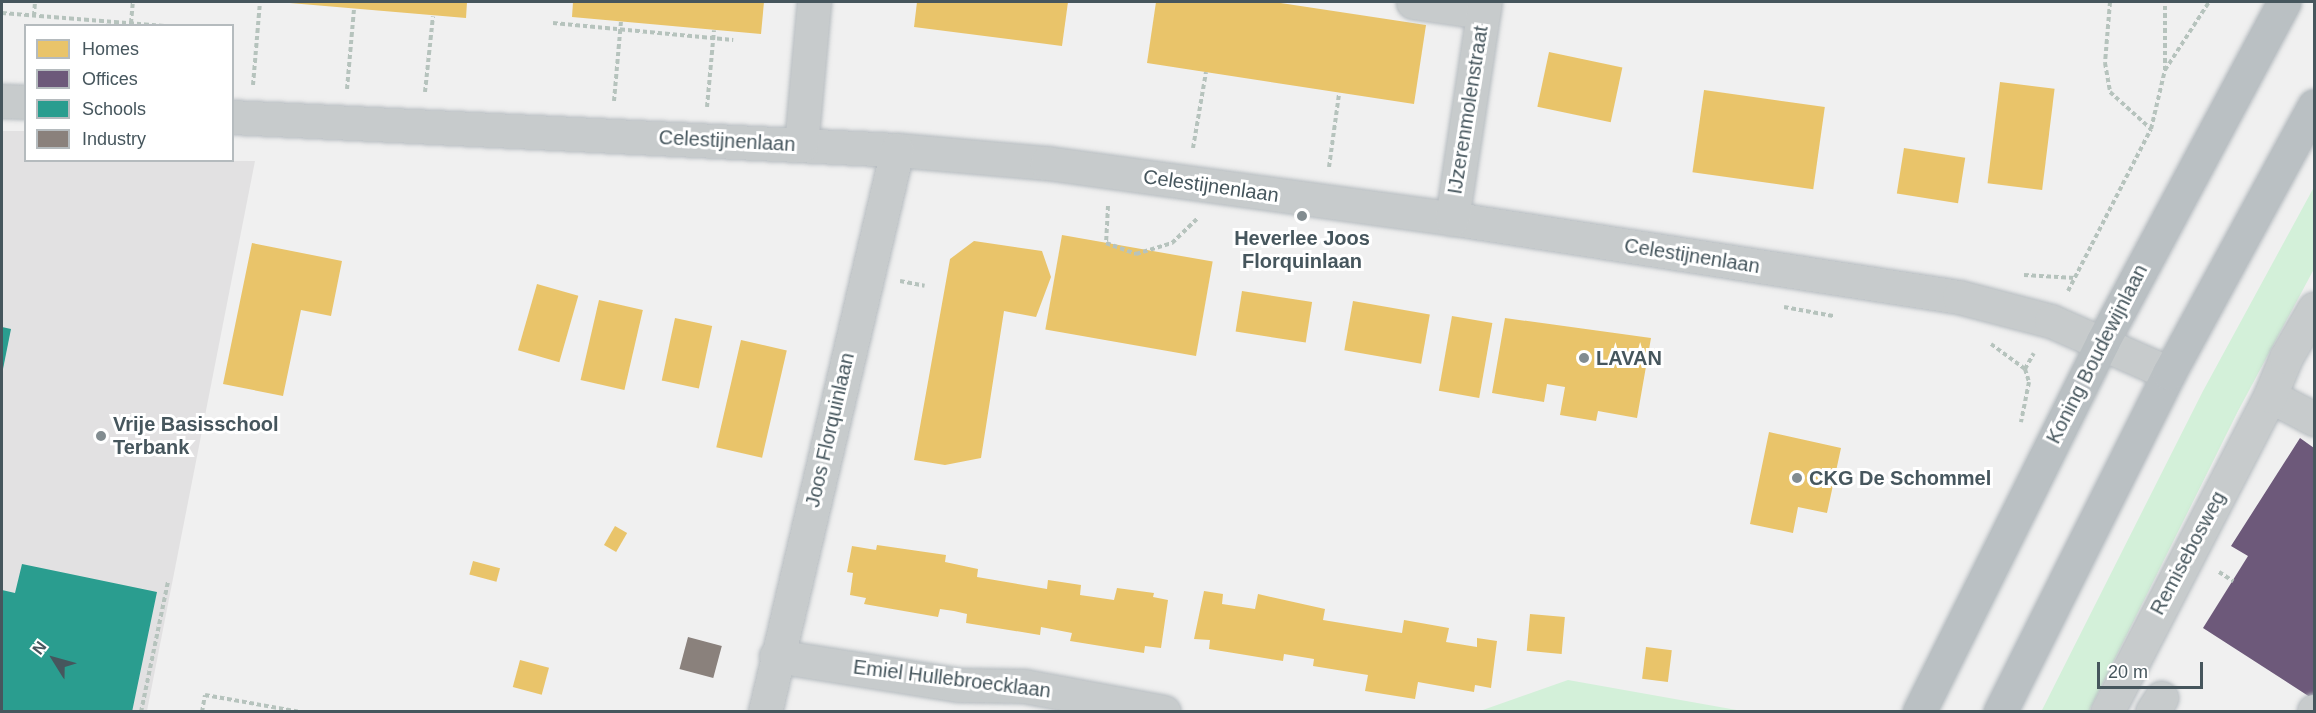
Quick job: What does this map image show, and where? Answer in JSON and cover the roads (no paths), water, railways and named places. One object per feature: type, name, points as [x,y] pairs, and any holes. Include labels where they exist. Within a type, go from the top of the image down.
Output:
[{"type":"highway","name":"Koning Boudewijnlaan","points":[[1919,711],[2103,341],[2284,2]]},
{"type":"highway","points":[[2000,711],[2169,373],[2314,106]]},
{"type":"street","points":[[801,145],[814,2]]},
{"type":"street","points":[[1413,2],[1484,7]]},
{"type":"street","name":"IJzerenmolenstraat","points":[[1452,219],[1484,7]]},
{"type":"street","points":[[2,100],[24,102]]},
{"type":"street","name":"Celestijnenlaan","points":[[241,118],[897,150],[1047,163],[1452,219],[1959,297],[2018,310],[2103,341],[2169,373]]},
{"type":"street","name":"Joos Florquinlaan","points":[[765,711],[776,656],[897,150]]},
{"type":"street","name":"Remisebosweg","points":[[2108,711],[2270,396],[2286,357],[2314,309]]},
{"type":"street","points":[[2270,396],[2314,419]]},
{"type":"street","name":"Emiel Hullebroecklaan","points":[[776,656],[960,685],[1023,686],[1164,711]]},
{"type":"place","name":"Heverlee Joos Florquinlaan","points":[[1302,216]]},
{"type":"place","name":"LAVAN","points":[[1584,358]]},
{"type":"place","name":"Vrije Basisschool Terbank","points":[[101,436]]},
{"type":"place","name":"CKG De Schommel","points":[[1797,478]]}]
